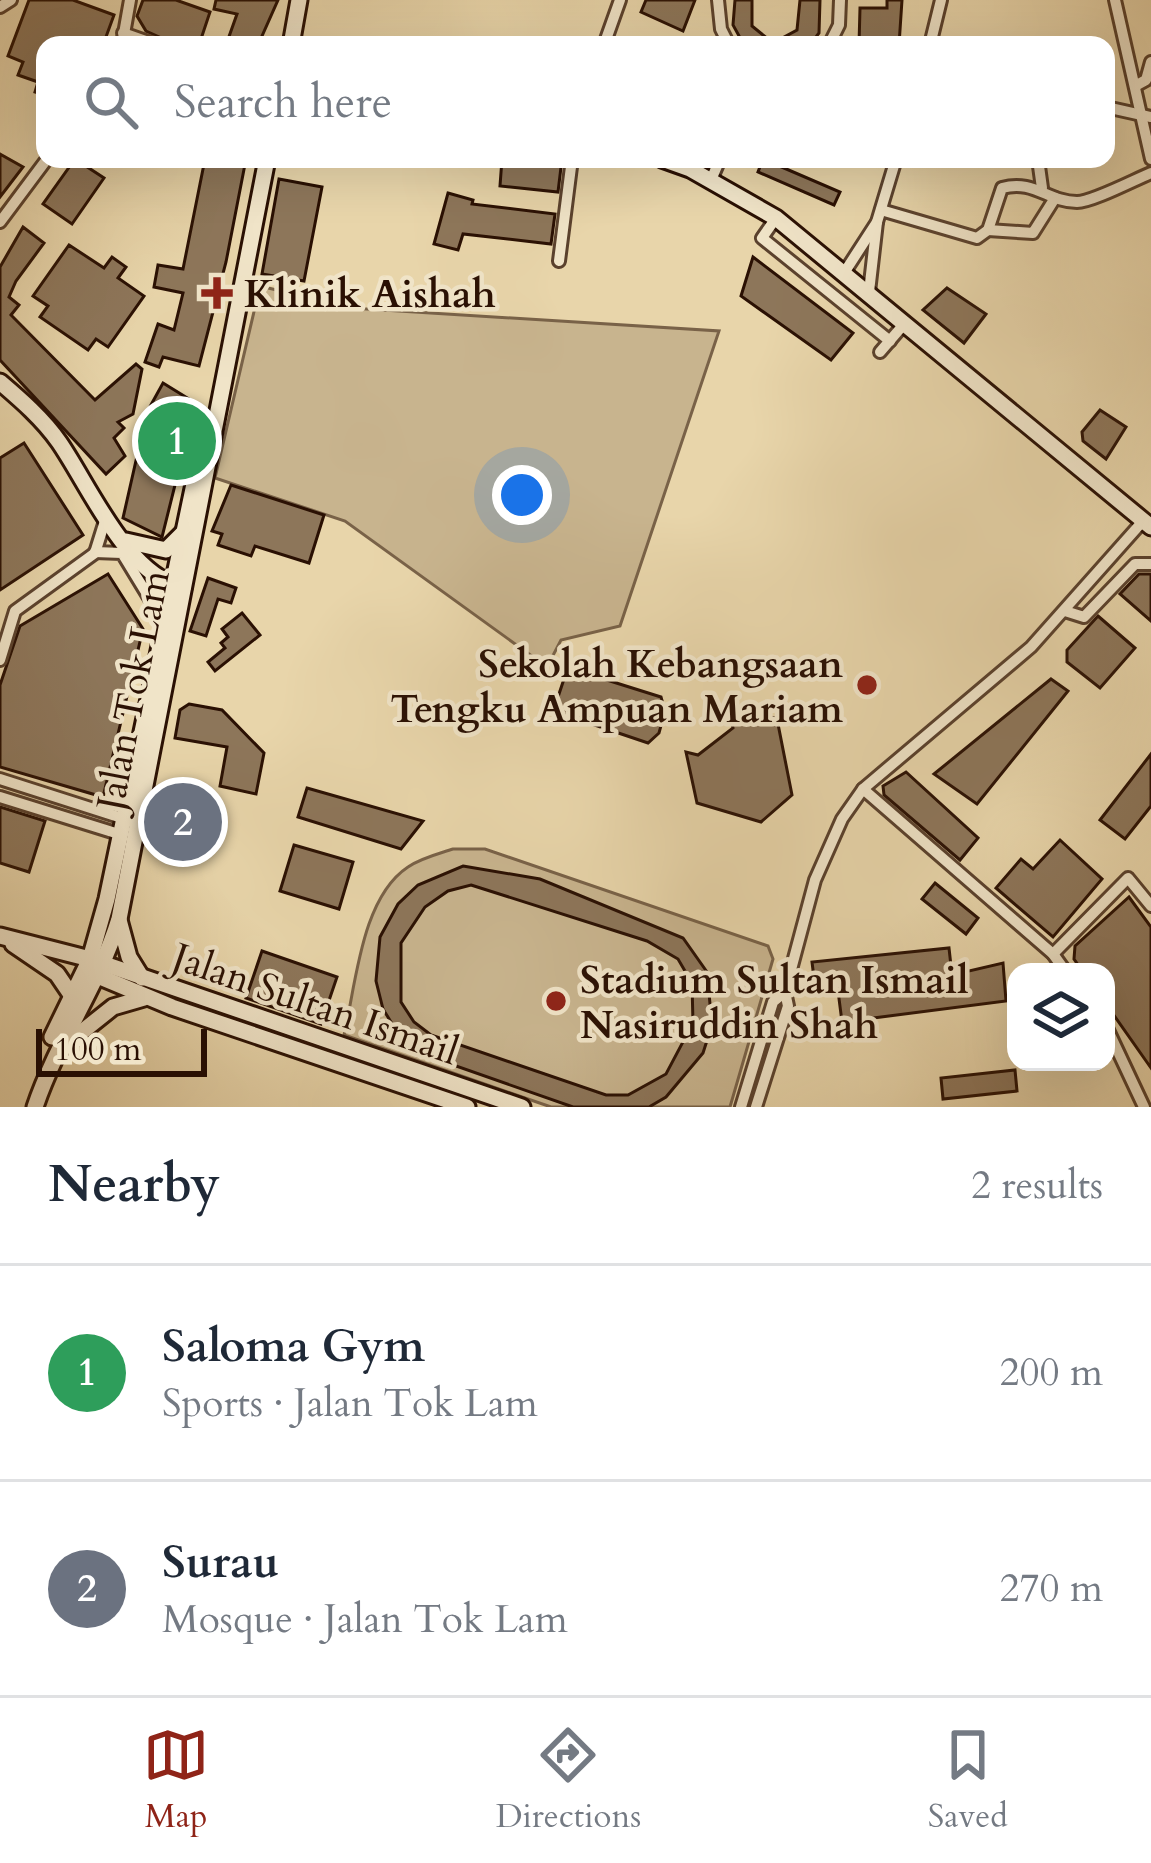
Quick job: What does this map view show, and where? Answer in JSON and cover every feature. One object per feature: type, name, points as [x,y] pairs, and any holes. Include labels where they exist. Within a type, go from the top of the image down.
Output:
[{"type":"street","points":[[0,7],[11,0]]},
{"type":"street","points":[[124,36],[130,0]]},
{"type":"street","points":[[293,36],[299,0]]},
{"type":"street","points":[[607,36],[620,0]]},
{"type":"street","points":[[718,0],[724,36]]},
{"type":"street","points":[[834,36],[840,0]]},
{"type":"street","points":[[932,36],[941,0]]},
{"type":"street","points":[[1115,0],[1146,116],[1151,160]]},
{"type":"street","points":[[1135,86],[1146,80],[1151,62]]},
{"type":"street","points":[[1115,109],[1146,116]]},
{"type":"street","points":[[0,222],[40,168]]},
{"type":"street","name":"Jalan Tok Lam","points":[[97,967],[119,919],[265,168]]},
{"type":"street","points":[[559,261],[571,168]]},
{"type":"street","points":[[683,168],[776,218],[1147,524],[1030,647],[863,789],[842,819],[814,880],[785,992],[788,1006],[741,1107]]},
{"type":"street","points":[[711,180],[716,168]]},
{"type":"street","points":[[869,292],[879,216],[893,168]]},
{"type":"street","points":[[1039,168],[1042,188]]},
{"type":"street","points":[[988,230],[1002,188],[1042,188],[1055,198],[1084,203],[1151,173]]},
{"type":"street","points":[[879,216],[969,238],[988,230],[1033,233],[1055,198]]},
{"type":"street","points":[[844,273],[879,216]]},
{"type":"street","points":[[776,218],[762,238],[890,340]]},
{"type":"street","points":[[880,352],[905,323]]},
{"type":"street","points":[[0,382],[55,436],[124,540],[180,588]]},
{"type":"street","name":"Jalan Tok Lam","points":[[97,967],[98,935],[166,625],[180,588],[185,531],[203,441],[213,427]]},
{"type":"street","points":[[0,659],[16,610],[95,553],[105,535],[105,517]]},
{"type":"street","points":[[124,540],[163,551],[175,546],[185,531]]},
{"type":"street","points":[[95,553],[122,553],[166,625]]},
{"type":"street","points":[[1065,611],[1084,617],[1136,564],[1151,564]]},
{"type":"street","points":[[0,779],[124,827]]},
{"type":"street","points":[[863,789],[1060,963]]},
{"type":"street","points":[[0,796],[124,827]]},
{"type":"street","points":[[1053,954],[1128,878],[1151,906]]},
{"type":"street","points":[[119,919],[129,957],[142,978]]},
{"type":"street","points":[[46,946],[98,935]]},
{"type":"street","points":[[0,936],[57,974],[75,1004]]},
{"type":"street","name":"Jalan Sultan Ismail","points":[[0,936],[46,946],[522,1107]]},
{"type":"street","points":[[24,1107],[97,967]]},
{"type":"street","name":"Jalan Sultan Ismail","points":[[97,967],[146,998],[466,1107]]},
{"type":"street","points":[[56,1053],[113,1007],[146,998]]},
{"type":"street","points":[[34,1107],[75,1004]]},
{"type":"street","points":[[1115,1043],[1145,1099]]},
{"type":"street","points":[[756,1107],[759,1074]]},
{"type":"shaded area","points":[[260,286],[351,308],[719,331],[620,626],[561,640],[547,667],[345,521],[215,478]]},
{"type":"shaded area","name":"Stadium Sultan Ismail Nasiruddin Shah","points":[[453,849],[485,849],[768,946],[773,959],[730,1107],[551,1107],[344,1035],[363,944],[380,899],[408,867]]},
{"type":"building","points":[[29,0],[73,0],[114,15],[106,36],[36,36],[36,81],[18,75],[23,62],[8,56]]},
{"type":"building","points":[[143,0],[176,0],[210,12],[202,36],[157,36],[146,31],[137,16]]},
{"type":"building","points":[[216,0],[278,0],[262,36],[229,36],[237,14],[214,9]]},
{"type":"building","points":[[646,0],[695,0],[683,31],[641,12]]},
{"type":"building","points":[[735,0],[752,0],[752,26],[764,36],[739,36],[733,25]]},
{"type":"building","points":[[800,0],[820,0],[819,33],[786,36],[797,30]]},
{"type":"building","points":[[887,0],[902,0],[900,36],[859,36],[860,8],[887,8]]},
{"type":"building","points":[[0,154],[23,167],[0,197]]},
{"type":"building","points":[[69,168],[89,168],[104,178],[72,224],[43,204]]},
{"type":"building","points":[[203,168],[244,168],[199,366],[163,357],[159,367],[145,362],[158,324],[174,330],[183,293],[154,287],[158,265],[183,269]]},
{"type":"building","points":[[501,168],[561,168],[558,192],[500,186]]},
{"type":"building","points":[[760,168],[784,168],[840,192],[834,205],[758,172]]},
{"type":"building","points":[[279,179],[322,187],[304,281],[262,274]]},
{"type":"building","points":[[448,193],[473,200],[472,204],[555,214],[551,244],[463,234],[458,250],[434,244]]},
{"type":"building","points":[[23,227],[44,243],[16,281],[9,297],[19,305],[11,315],[95,400],[136,364],[142,369],[133,414],[118,422],[124,428],[114,438],[125,456],[106,474],[0,360],[0,267]]},
{"type":"building","points":[[69,245],[104,268],[112,257],[126,267],[118,278],[144,296],[108,347],[96,339],[88,350],[40,317],[48,306],[33,296]]},
{"type":"building","points":[[753,257],[853,333],[831,360],[741,296]]},
{"type":"building","points":[[947,288],[986,314],[964,343],[923,310]]},
{"type":"building","points":[[163,383],[189,399],[194,409],[162,537],[123,518],[147,412]]},
{"type":"building","points":[[1100,410],[1126,427],[1106,459],[1083,441],[1082,432]]},
{"type":"building","points":[[24,443],[83,535],[0,590],[0,458]]},
{"type":"building","points":[[231,485],[324,515],[309,563],[255,546],[251,556],[218,545],[222,534],[212,531]]},
{"type":"building","points":[[108,574],[143,629],[103,797],[0,767],[0,685],[20,626]]},
{"type":"building","points":[[1139,574],[1151,574],[1151,621],[1120,594]]},
{"type":"building","points":[[208,578],[236,588],[231,603],[218,599],[206,636],[190,631]]},
{"type":"building","points":[[242,613],[260,635],[215,671],[208,662],[225,648],[221,643],[228,637],[222,629]]},
{"type":"building","points":[[1098,616],[1135,648],[1100,688],[1067,662],[1067,650]]},
{"type":"building","points":[[575,670],[661,697],[665,711],[659,733],[648,743],[562,714],[557,700],[564,679]]},
{"type":"building","points":[[1051,679],[1068,691],[977,804],[934,774]]},
{"type":"building","points":[[189,704],[222,710],[264,753],[256,794],[220,786],[227,747],[175,738],[180,710]]},
{"type":"building","points":[[738,707],[777,719],[792,795],[761,822],[697,803],[686,752],[698,755],[733,728],[730,715]]},
{"type":"building","points":[[1151,754],[1151,806],[1125,839],[1100,820]]},
{"type":"building","points":[[906,772],[978,838],[960,860],[884,795],[883,786]]},
{"type":"building","points":[[307,788],[423,821],[401,849],[298,817]]},
{"type":"building","points":[[166,798],[207,805],[200,847],[159,840]]},
{"type":"building","points":[[0,807],[45,821],[29,872],[0,863]]},
{"type":"building","points":[[1060,840],[1102,879],[1053,937],[996,888],[1021,859],[1033,869]]},
{"type":"building","points":[[294,845],[353,862],[339,909],[280,891]]},
{"type":"building","points":[[463,866],[540,879],[683,938],[707,972],[712,1025],[703,1053],[666,1097],[649,1107],[573,1107],[416,1052],[402,1040],[383,1009],[376,981],[380,937],[398,904],[418,885]],"holes":[[[471,885],[647,941],[678,959],[692,983],[693,1023],[666,1074],[628,1095],[606,1095],[431,1035],[414,1022],[401,1002],[401,943],[425,907],[448,891]]]},
{"type":"building","points":[[935,883],[978,918],[966,934],[922,899]]},
{"type":"building","points":[[1129,897],[1151,927],[1151,1068],[1115,1017],[1115,963],[1077,963],[1075,946]]},
{"type":"building","points":[[949,948],[952,975],[1003,963],[1006,1001],[842,1022],[836,975],[814,978],[812,962]]},
{"type":"building","points":[[262,951],[337,977],[321,1024],[246,998]]},
{"type":"building","points":[[1015,1071],[1017,1091],[943,1099],[941,1078]]},
{"type":"place","name":"Klinik Aishah","points":[[217,293]]},
{"type":"place","name":"Saloma Gym","points":[[177,441]]},
{"type":"place","name":"Sekolah Kebangsaan Tengku Ampuan Mariam","points":[[867,685]]},
{"type":"place","name":"Surau","points":[[183,822]]},
{"type":"place","name":"Stadium Sultan Ismail Nasiruddin Shah","points":[[556,1001]]}]
